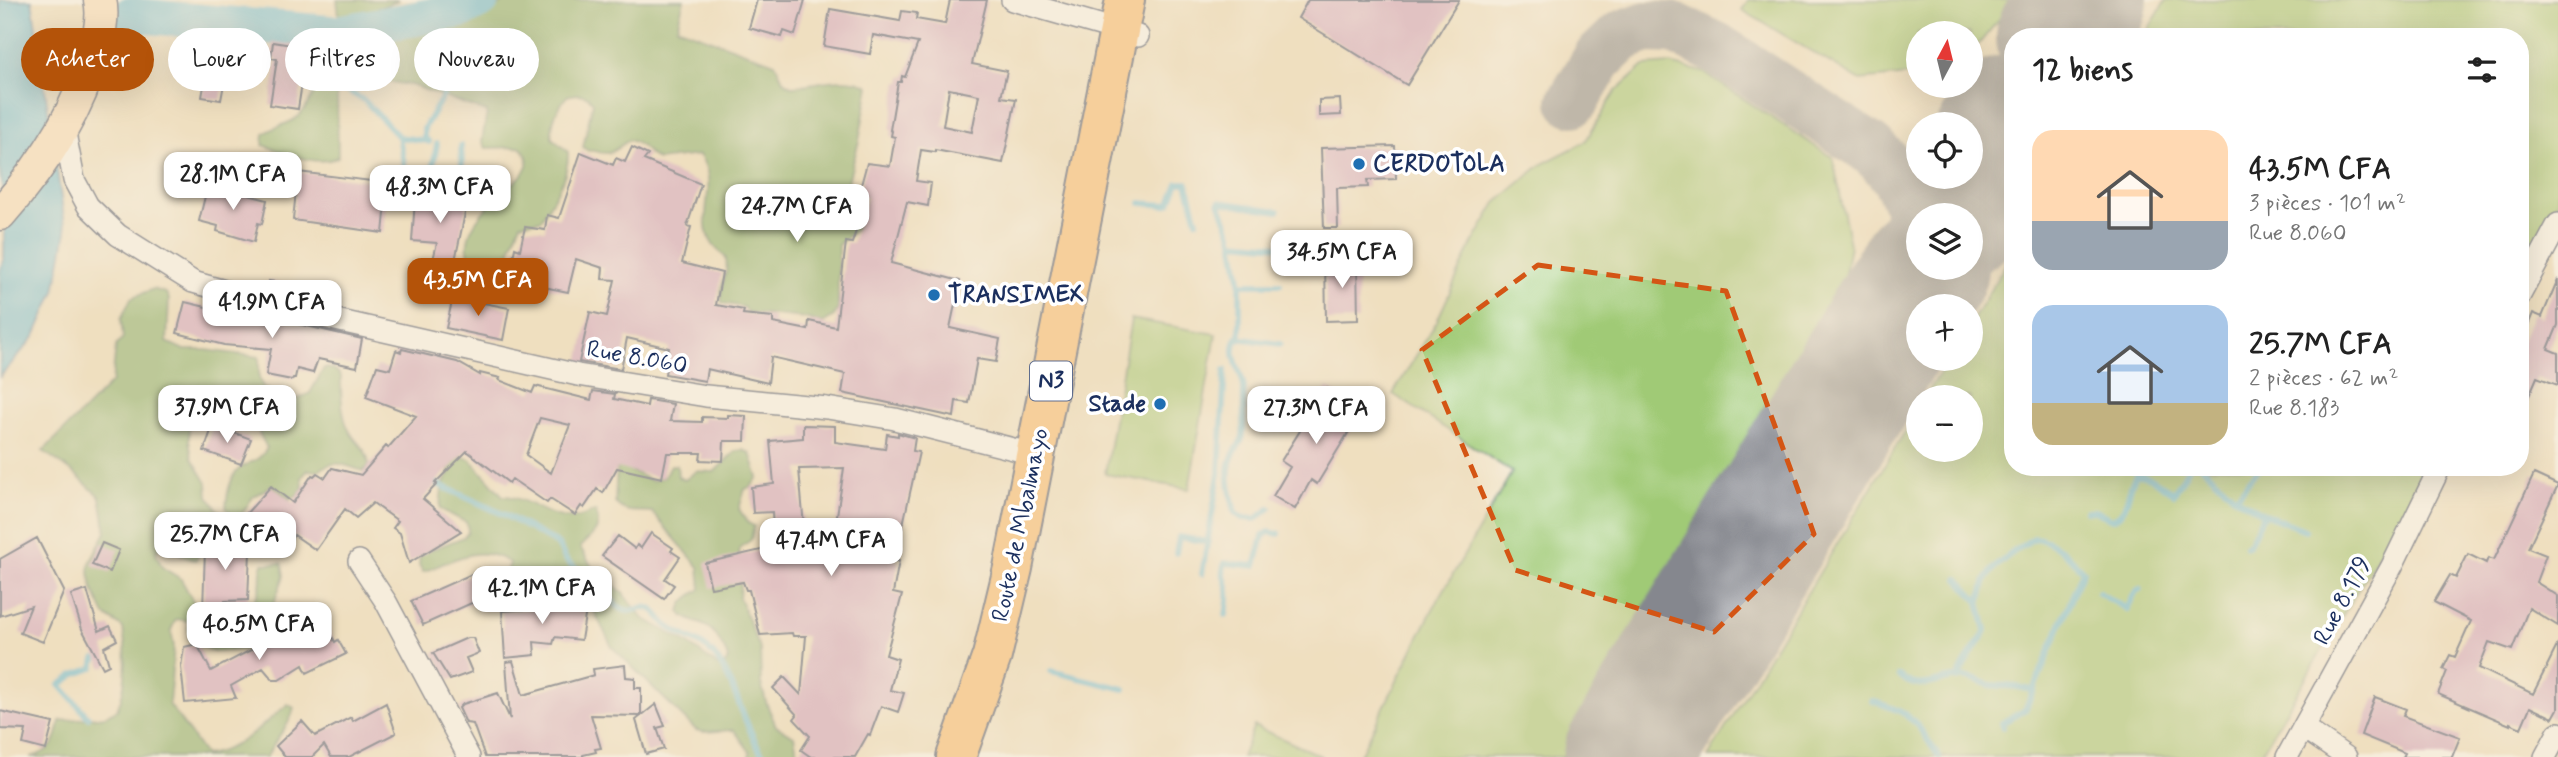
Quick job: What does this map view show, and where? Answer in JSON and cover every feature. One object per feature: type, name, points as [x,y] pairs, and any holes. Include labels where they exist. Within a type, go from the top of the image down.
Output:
[{"type":"highway","name":"Route de Mbalmayo","points":[[956,757],[992,656],[1013,568],[1132,17]]},
{"type":"highway","name":"N3","points":[[976,757],[1007,667],[1033,576],[1132,17]]},
{"type":"main road","points":[[3,211],[59,136],[79,100],[99,37],[100,0]]},
{"type":"street","points":[[1012,0],[1132,17]]},
{"type":"street","name":"Rue 8.060","points":[[59,136],[74,180],[88,206],[118,235],[193,282],[292,310],[578,375],[706,396],[827,408],[895,419],[1037,455]]},
{"type":"street","points":[[2529,278],[2558,223]]},
{"type":"street","name":"Rue 8.179","points":[[2287,757],[2392,566],[2436,476]]},
{"type":"street","points":[[359,561],[386,602],[469,757]]},
{"type":"street","points":[[2304,728],[2346,757]]},
{"type":"street","points":[[2545,757],[2558,733]]},
{"type":"highlighted area","points":[[1538,265],[1726,291],[1814,534],[1714,632],[1515,570],[1422,350]]},
{"type":"green space","points":[[337,0],[399,0],[350,19],[339,16]]},
{"type":"green space","points":[[507,0],[684,0],[677,27],[775,63],[783,80],[791,86],[851,80],[869,86],[859,141],[846,189],[858,218],[855,230],[838,245],[838,309],[834,316],[823,323],[804,318],[747,312],[743,307],[722,303],[725,256],[713,245],[707,233],[708,181],[706,168],[699,155],[658,160],[629,140],[610,153],[588,151],[583,147],[593,102],[585,95],[567,96],[553,121],[552,138],[568,152],[568,162],[559,188],[541,220],[521,223],[511,247],[510,261],[500,264],[471,260],[468,241],[471,231],[489,205],[521,176],[527,159],[520,147],[486,148],[482,141],[487,112],[428,91],[539,91],[539,28],[414,28],[414,86],[400,84],[400,28],[384,28],[415,20],[449,24]]},
{"type":"green space","points":[[1748,0],[2015,0],[1983,39],[1983,21],[1906,21],[1906,75],[1859,80],[1742,10]]},
{"type":"green space","points":[[2166,0],[2558,0],[2558,201],[2529,260],[2529,28],[2149,28]]},
{"type":"green space","points":[[1670,64],[1703,72],[1833,158],[1850,245],[1841,295],[1562,757],[1359,757],[1433,609],[1512,472],[1393,394],[1437,321],[1471,246],[1496,203],[1542,164],[1585,142],[1616,91],[1644,66]]},
{"type":"green space","points":[[315,91],[337,91],[338,157],[310,160],[263,145],[264,134],[296,119]]},
{"type":"green space","points":[[2004,267],[2004,476],[2422,476],[2259,757],[1708,757],[1906,430],[1906,462],[1983,462],[1983,385],[1933,385],[1941,371],[1983,371],[1983,303]]},
{"type":"green space","points":[[153,289],[166,293],[169,299],[167,342],[184,350],[259,357],[259,378],[263,387],[292,402],[310,393],[324,368],[334,369],[341,376],[342,405],[347,426],[364,451],[369,466],[363,471],[334,464],[317,471],[308,470],[302,477],[303,488],[296,496],[290,499],[272,485],[253,497],[239,518],[226,508],[231,482],[239,469],[257,459],[267,448],[255,425],[221,411],[208,410],[199,416],[189,429],[192,458],[207,483],[208,496],[221,514],[211,525],[210,538],[196,560],[161,544],[156,553],[162,567],[181,579],[193,601],[201,627],[215,632],[237,619],[254,602],[260,586],[263,564],[282,563],[284,576],[261,638],[250,649],[213,652],[189,640],[188,621],[176,619],[171,630],[174,646],[169,704],[205,755],[240,742],[288,704],[294,708],[292,715],[267,757],[30,757],[44,752],[52,745],[60,721],[105,716],[117,710],[121,700],[126,670],[123,628],[105,615],[93,590],[89,573],[90,563],[106,532],[100,497],[73,472],[43,451],[112,382],[116,346],[123,338],[121,319],[131,298]]},
{"type":"green space","name":"Stade","points":[[1131,319],[1216,334],[1189,489],[1105,474]]},
{"type":"green space","points":[[736,451],[750,453],[758,477],[751,487],[745,489],[739,509],[748,523],[754,526],[751,540],[739,548],[739,597],[760,649],[761,683],[766,702],[776,726],[794,736],[798,757],[749,757],[750,752],[734,730],[696,730],[612,647],[589,601],[562,594],[517,605],[503,603],[504,579],[510,563],[488,554],[466,555],[423,572],[419,565],[420,554],[464,537],[468,532],[467,523],[440,509],[443,485],[451,472],[447,467],[447,452],[470,459],[503,496],[521,500],[564,518],[576,518],[595,511],[597,527],[580,547],[592,567],[622,592],[643,618],[687,643],[718,666],[725,664],[729,658],[713,632],[680,613],[684,602],[701,589],[699,567],[652,512],[628,511],[615,503],[617,465],[623,461],[631,471],[652,481],[664,477],[671,465],[677,465],[678,477],[685,480],[696,471],[714,472]]},
{"type":"green space","points":[[1254,726],[1323,757],[1242,757]]},
{"type":"water","points":[[0,0],[32,0],[36,28],[21,28],[21,91],[45,91],[66,232],[55,291],[35,336],[0,377],[0,271],[4,257],[5,208],[0,171]]},
{"type":"building","points":[[757,0],[805,0],[795,35],[784,31],[782,37],[749,28]]},
{"type":"building","points":[[950,0],[987,0],[972,64],[1007,71],[1001,97],[1016,99],[1003,163],[935,150],[921,150],[916,181],[931,183],[928,206],[907,202],[891,263],[960,281],[950,328],[1000,339],[996,362],[977,359],[969,403],[956,401],[954,417],[842,393],[845,374],[771,357],[768,383],[707,369],[705,381],[665,374],[669,348],[627,338],[621,369],[579,362],[590,312],[607,316],[615,280],[602,279],[603,268],[576,259],[568,292],[539,286],[540,280],[510,274],[515,248],[520,250],[525,227],[545,230],[547,215],[559,218],[581,152],[613,165],[616,158],[625,162],[632,147],[648,155],[644,160],[701,184],[687,226],[691,227],[682,263],[722,273],[716,305],[744,310],[743,314],[773,317],[773,323],[808,330],[809,321],[836,327],[846,242],[852,243],[867,197],[858,196],[867,163],[890,166],[895,137],[891,136],[890,130],[898,82],[901,82],[902,76],[905,77],[918,43],[873,35],[870,54],[824,46],[830,9],[900,21],[902,11],[917,13],[916,19],[945,24]],"holes":[[[949,89],[979,95],[972,132],[943,126]]]},
{"type":"building","points":[[1308,0],[1459,0],[1407,85],[1298,18]]},
{"type":"building","points":[[273,42],[285,44],[285,91],[301,91],[298,109],[270,105],[277,59],[271,58]]},
{"type":"building","points":[[203,91],[223,91],[221,100],[202,97]]},
{"type":"building","points":[[1340,99],[1341,115],[1319,116],[1319,100]]},
{"type":"building","name":"CERDOTOLA","points":[[1395,146],[1396,179],[1367,180],[1368,187],[1337,188],[1338,228],[1324,228],[1321,148]]},
{"type":"building","points":[[298,172],[388,183],[383,233],[293,220]]},
{"type":"building","points":[[208,184],[267,200],[262,224],[258,223],[254,242],[217,231],[218,226],[199,221]]},
{"type":"building","points":[[416,187],[469,194],[452,275],[430,273],[437,243],[412,241]]},
{"type":"building","points":[[1357,259],[1358,320],[1326,321],[1325,260]]},
{"type":"building","points":[[2558,279],[2558,325],[2548,349],[2558,353],[2558,385],[2537,377],[2529,396],[2529,323],[2533,313],[2542,317]]},
{"type":"building","points":[[269,281],[288,284],[286,295],[268,290]]},
{"type":"building","points":[[453,297],[509,308],[503,340],[446,328]]},
{"type":"building","points":[[185,302],[227,312],[225,319],[263,322],[264,316],[362,339],[357,367],[318,359],[313,373],[297,369],[292,380],[266,375],[271,349],[224,345],[177,333]]},
{"type":"building","points":[[402,349],[457,362],[480,375],[500,378],[499,380],[532,393],[535,386],[591,400],[593,391],[615,394],[614,399],[647,406],[648,400],[673,404],[670,421],[702,422],[702,417],[746,416],[745,441],[724,441],[723,461],[700,460],[701,453],[667,453],[662,478],[617,468],[603,493],[597,489],[584,508],[581,506],[575,515],[550,499],[547,503],[512,479],[509,483],[467,451],[423,499],[461,531],[409,563],[400,533],[393,528],[398,521],[373,503],[356,518],[345,509],[316,550],[294,535],[287,545],[284,543],[283,546],[245,515],[271,486],[293,503],[312,475],[317,473],[325,478],[332,468],[361,475],[386,446],[388,448],[416,416],[366,397],[377,366],[390,369],[396,350],[401,352]],"holes":[[[540,418],[570,425],[551,473],[526,455]]]},
{"type":"building","points":[[1327,388],[1362,410],[1317,484],[1311,480],[1295,509],[1273,496],[1290,467],[1281,461]]},
{"type":"building","points":[[213,425],[251,439],[241,464],[204,451]]},
{"type":"building","points":[[803,425],[835,426],[835,442],[885,449],[887,434],[898,436],[898,433],[915,438],[913,451],[919,452],[895,561],[899,561],[893,593],[902,595],[886,655],[898,659],[890,690],[904,693],[898,712],[881,706],[870,735],[868,734],[855,757],[811,757],[801,750],[810,736],[794,719],[797,715],[773,688],[784,677],[801,695],[806,636],[793,636],[792,633],[760,635],[749,590],[746,590],[743,582],[711,588],[705,563],[774,547],[772,512],[753,513],[751,487],[774,484],[770,441],[803,438]],"holes":[[[844,468],[835,529],[824,526],[804,527],[799,469]]]},
{"type":"building","points":[[2534,474],[2558,485],[2528,548],[2546,555],[2536,582],[2558,596],[2558,626],[2529,608],[2512,650],[2489,642],[2479,668],[2533,694],[2558,644],[2558,709],[2553,718],[2530,707],[2521,728],[2438,694],[2447,671],[2443,669],[2450,655],[2455,657],[2471,621],[2434,602],[2450,575],[2456,578],[2468,554],[2486,563],[2488,558],[2494,560]]},
{"type":"building","points":[[219,523],[235,528],[227,550],[250,551],[248,600],[225,601],[225,611],[203,610],[205,549],[209,549]]},
{"type":"building","points":[[651,533],[673,548],[671,551],[680,557],[665,579],[674,585],[664,599],[602,556],[618,536],[635,549],[637,545],[641,548]]},
{"type":"building","points":[[37,538],[64,591],[43,642],[20,633],[31,606],[0,616],[0,559]]},
{"type":"building","points":[[102,543],[119,550],[110,572],[92,565]]},
{"type":"building","points":[[474,573],[485,597],[423,625],[411,601]]},
{"type":"building","points":[[87,590],[99,631],[110,626],[117,640],[104,647],[109,665],[103,668],[82,629],[71,595]]},
{"type":"building","points":[[550,599],[587,604],[581,640],[555,637],[553,644],[534,642],[535,655],[505,658],[502,611],[548,608]]},
{"type":"building","points":[[322,617],[335,642],[338,640],[346,654],[307,673],[303,665],[279,680],[273,680],[263,668],[231,686],[236,698],[185,703],[181,667],[184,647],[197,644],[211,671]]},
{"type":"building","points":[[467,638],[473,638],[479,653],[466,658],[472,672],[450,680],[433,653]]},
{"type":"building","points":[[513,661],[523,695],[594,675],[593,669],[625,665],[626,677],[635,678],[635,688],[641,688],[641,716],[591,715],[601,748],[583,757],[485,757],[473,724],[466,723],[459,708],[463,704],[498,693],[510,719],[506,662]]},
{"type":"building","points":[[2375,697],[2406,709],[2403,716],[2460,737],[2452,757],[2403,757],[2405,753],[2361,735]]},
{"type":"building","points":[[386,703],[396,733],[349,757],[331,757],[324,745],[312,757],[285,757],[276,746],[302,721],[315,736],[351,717],[353,721]]},
{"type":"building","points":[[656,704],[665,726],[657,728],[664,749],[646,754],[636,720]]},
{"type":"building","points":[[0,711],[53,723],[46,750],[23,744],[26,730],[0,729]]},
{"type":"waterway","points":[[129,15],[335,33],[463,10],[482,0]]},
{"type":"waterway","points":[[348,91],[365,101],[399,137],[406,174]]},
{"type":"waterway","points":[[429,142],[424,137],[424,128],[443,96]]},
{"type":"waterway","points":[[399,137],[427,141]]},
{"type":"waterway","points":[[431,177],[437,144]]},
{"type":"waterway","points":[[461,146],[463,184]]},
{"type":"waterway","points":[[1141,203],[1170,203],[1178,183],[1187,183],[1197,221]]},
{"type":"waterway","points":[[1240,339],[1240,279],[1232,236],[1219,202],[1278,211]]},
{"type":"waterway","points":[[1233,242],[1279,246]]},
{"type":"waterway","points":[[1240,284],[1280,284]]},
{"type":"waterway","points":[[1270,508],[1256,519],[1242,518],[1235,513],[1229,469],[1243,436],[1244,390],[1234,345],[1237,338],[1280,344]]},
{"type":"waterway","points":[[1202,574],[1219,474],[1225,370]]},
{"type":"waterway","points":[[2086,511],[2095,511],[2112,519],[2118,516],[2125,506],[2136,476]]},
{"type":"waterway","points":[[2143,476],[2153,479],[2174,494],[2184,476]]},
{"type":"waterway","points":[[2213,476],[2235,497],[2264,514],[2305,530]]},
{"type":"waterway","points":[[2236,498],[2252,476]]},
{"type":"waterway","points":[[435,483],[505,515],[556,543],[565,559],[598,583],[619,607],[628,611],[645,607],[652,609],[668,626],[709,650],[729,679],[764,757]]},
{"type":"waterway","points":[[2246,546],[2264,514]]},
{"type":"waterway","points":[[1226,615],[1228,594],[1223,574],[1225,563],[1255,566],[1263,536],[1269,532],[1279,534]]},
{"type":"waterway","points":[[1176,553],[1179,537],[1208,542]]},
{"type":"waterway","points":[[1979,602],[1986,580],[1994,568],[2034,538],[2055,546],[2083,571],[2025,710],[2002,723],[2003,727]]},
{"type":"waterway","points":[[1958,579],[1979,602],[1986,631],[1958,679]]},
{"type":"waterway","points":[[2099,593],[2127,609],[2136,591],[2140,589]]},
{"type":"waterway","points":[[88,717],[60,685],[74,675],[93,668],[95,659]]},
{"type":"waterway","points":[[1051,671],[1124,689]]},
{"type":"waterway","points":[[1899,676],[1916,684],[1968,678],[1990,685],[2034,691]]},
{"type":"waterway","points":[[1872,701],[1897,710],[1912,720],[1939,757]]},
{"type":"taxiway","points":[[1573,101],[1598,59],[1622,36],[1646,27],[1674,28],[1716,48],[1868,147],[1885,162],[1905,193],[1910,210],[1912,287]]},
{"type":"taxiway","points":[[1983,138],[2004,126]]},
{"type":"runway","points":[[2066,28],[2083,0]]},
{"type":"runway","points":[[1962,203],[2004,132]]},
{"type":"runway","points":[[1628,757],[1916,280]]},
{"type":"place","name":"CERDOTOLA","points":[[1359,164]]},
{"type":"place","name":"TRANSIMEX","points":[[934,295]]},
{"type":"place","name":"Stade","points":[[1160,404]]}]
